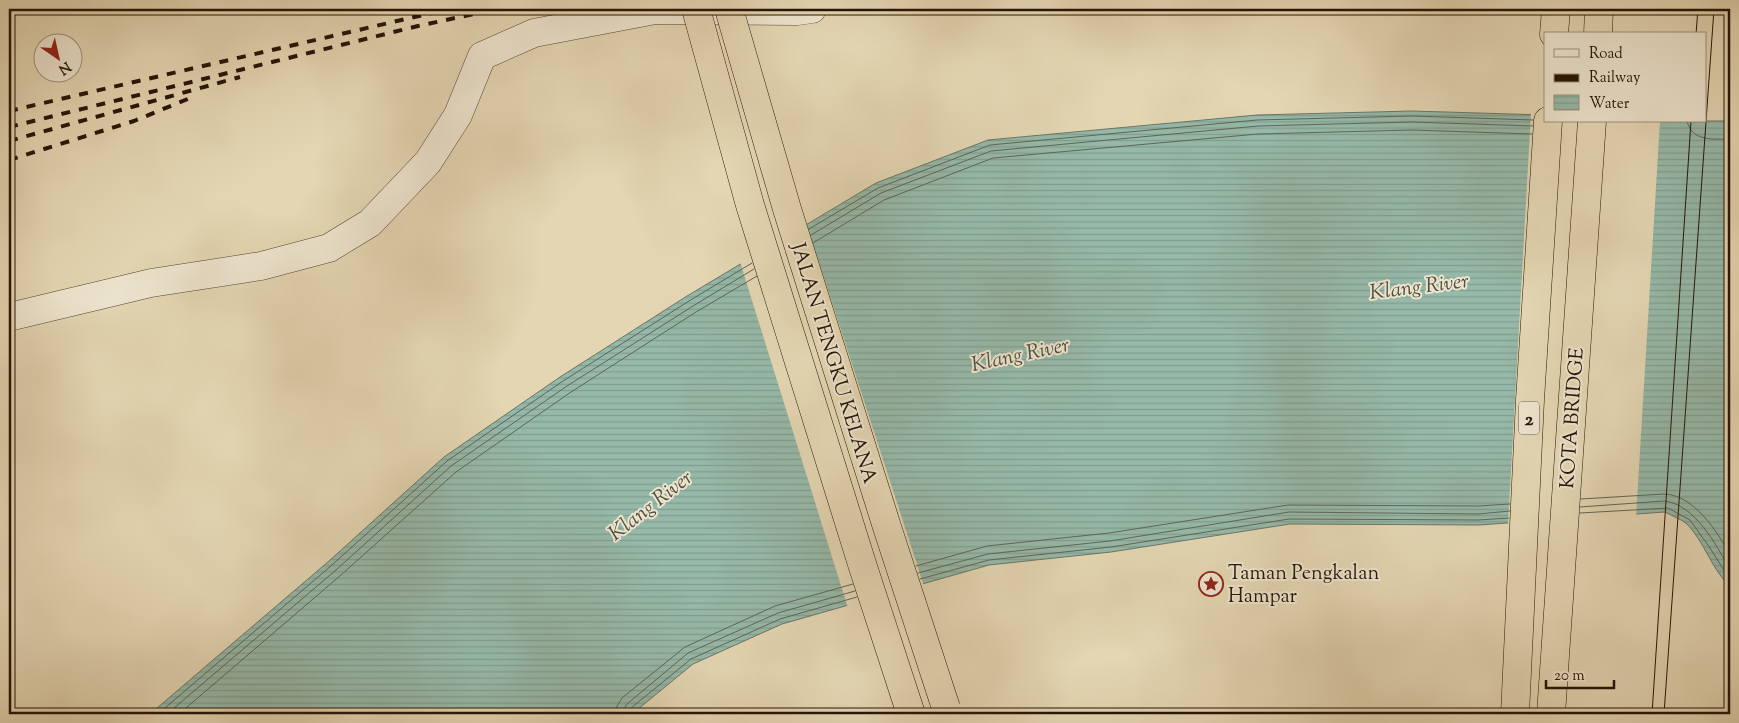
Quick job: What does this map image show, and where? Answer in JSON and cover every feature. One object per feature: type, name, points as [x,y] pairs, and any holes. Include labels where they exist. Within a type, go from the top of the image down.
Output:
[{"type":"highway","name":"JALAN TENGKU KELANA","points":[[696,9],[750,205],[911,714]]},
{"type":"highway","name":"JALAN TENGKU KELANA","points":[[730,9],[790,218],[887,527],[949,714]]},
{"type":"highway","points":[[1554,32],[1556,9]]},
{"type":"highway","points":[[1598,32],[1600,9]]},
{"type":"highway","name":"KOTA BRIDGE","points":[[1515,714],[1530,400],[1548,122]]},
{"type":"highway","name":"KOTA BRIDGE","points":[[1552,714],[1592,122]]},
{"type":"street","points":[[9,317],[151,283],[261,266],[329,248],[370,223],[428,162],[458,115],[482,56],[534,33],[655,10],[797,11],[812,9]]},
{"type":"water","name":"Klang River","points":[[1412,111],[1544,115],[1544,122],[1730,121],[1730,586],[1719,573],[1687,524],[1665,512],[1479,525],[1290,524],[1111,552],[989,565],[782,624],[693,664],[632,714],[150,714],[329,561],[444,457],[560,377],[687,296],[876,183],[988,140],[1257,115]]},
{"type":"pier","points":[[1531,112],[1544,113],[1544,122],[1660,122],[1636,517],[1508,525]]},
{"type":"pier","points":[[806,222],[924,586],[848,608],[740,262]]},
{"type":"tram line","points":[[1696,32],[1698,9]]},
{"type":"tram line","points":[[1706,122],[1714,9]]},
{"type":"tram line","points":[[1652,714],[1691,122]]},
{"type":"tram line","points":[[1664,714],[1706,122]]},
{"type":"railway","points":[[9,111],[449,9]]},
{"type":"railway","points":[[9,127],[418,26],[497,9]]},
{"type":"railway","points":[[9,141],[240,77]]},
{"type":"railway","points":[[9,160],[134,121],[195,96]]},
{"type":"place","name":"Taman Pengkalan Hampar","points":[[1211,584]]}]
